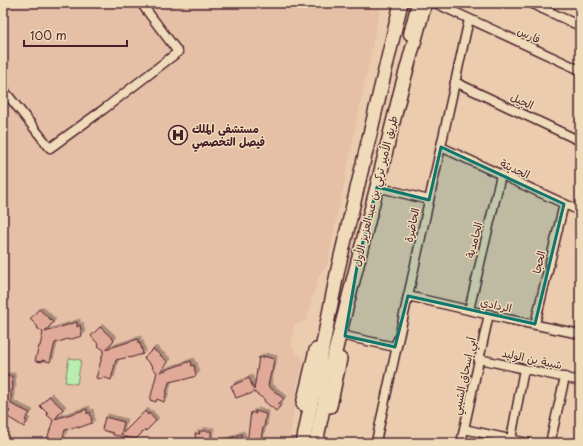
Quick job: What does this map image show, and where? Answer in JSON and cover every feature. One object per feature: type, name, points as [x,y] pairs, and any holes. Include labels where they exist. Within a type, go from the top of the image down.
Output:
[{"type":"main road","name":"طريق الأمير تركي بن عبدالعزيز الأول","points":[[316,443],[325,399],[320,359],[338,269],[401,3]]},
{"type":"main road","name":"طريق الأمير تركي بن عبدالعزيز الأول","points":[[303,443],[314,393],[322,376],[331,368],[401,90],[425,3]]},
{"type":"main road","points":[[322,443],[353,299],[358,261]]},
{"type":"main road","points":[[297,443],[301,412],[309,376],[338,269]]},
{"type":"street","points":[[3,89],[50,148],[178,52],[141,3]]},
{"type":"street","points":[[401,90],[411,32],[418,3]]},
{"type":"street","name":"فارس","points":[[435,3],[580,70]]},
{"type":"street","points":[[531,3],[542,5],[580,26]]},
{"type":"street","name":"الحاضرة","points":[[377,437],[469,19]]},
{"type":"street","name":"الجيل","points":[[455,82],[580,141]]},
{"type":"street","name":"الحديثة","points":[[441,147],[580,211]]},
{"type":"street","name":"الحامدية","points":[[469,310],[501,175]]},
{"type":"street","points":[[377,187],[429,200]]},
{"type":"street","name":"الحجا","points":[[535,324],[564,204]]},
{"type":"street","points":[[345,336],[395,347],[408,296]]},
{"type":"street","name":"الردادي","points":[[408,296],[580,334]]},
{"type":"street","name":"أبي إسحاق الشيبي","points":[[461,443],[489,314]]},
{"type":"street","name":"شيبة بن الوليد","points":[[479,359],[580,380]]},
{"type":"street","points":[[511,439],[524,369]]},
{"type":"street","points":[[550,443],[565,377]]},
{"type":"street","points":[[464,429],[528,443]]},
{"type":"highlighted area","points":[[441,147],[564,204],[535,324],[408,296],[395,347],[345,336],[358,261],[377,187],[429,200]]},
{"type":"shaded area","name":"مستشفى الملك فيصل التخصصي","points":[[3,3],[381,3],[327,266],[319,275],[306,321],[294,325],[292,344],[295,352],[302,357],[303,367],[298,381],[289,443],[3,443]]},
{"type":"green space","points":[[69,358],[81,360],[77,384],[65,382]]},
{"type":"building","points":[[39,309],[53,322],[45,332],[77,322],[77,327],[80,325],[82,336],[55,343],[50,362],[42,360],[42,362],[35,361],[43,332],[37,328],[38,327],[30,319]]},
{"type":"building","points":[[100,327],[114,340],[106,349],[138,339],[138,344],[140,343],[143,354],[116,360],[111,380],[103,377],[102,379],[96,378],[104,350],[98,346],[99,345],[91,336]]},
{"type":"building","points":[[153,349],[168,362],[160,372],[191,361],[192,366],[194,365],[196,376],[169,382],[164,402],[157,399],[156,402],[150,400],[157,372],[144,358]]},
{"type":"building","points":[[263,356],[274,359],[268,386],[284,399],[278,404],[280,406],[276,411],[254,392],[236,398],[231,386],[249,378],[254,390],[259,357],[263,358]]},
{"type":"building","points":[[3,376],[12,376],[13,390],[11,390],[11,404],[30,413],[25,420],[27,421],[24,427],[6,416],[10,411],[3,408]]},
{"type":"building","points":[[49,396],[63,409],[55,419],[87,409],[87,414],[90,412],[92,423],[78,428],[78,426],[65,430],[61,443],[46,443],[53,420],[40,406]]},
{"type":"building","points":[[145,411],[148,415],[149,413],[156,421],[136,439],[113,435],[113,433],[102,430],[105,417],[124,422],[121,435]]},
{"type":"building","points":[[255,411],[266,414],[264,428],[260,443],[247,443],[251,412],[256,414]]},
{"type":"building","points":[[199,431],[211,431],[211,443],[199,443],[199,440],[196,440],[195,433],[200,434]]},
{"type":"building","points":[[241,434],[245,443],[219,443]]},
{"type":"place","name":"مستشفى الملك فيصل التخصصي","points":[[178,135]]}]
